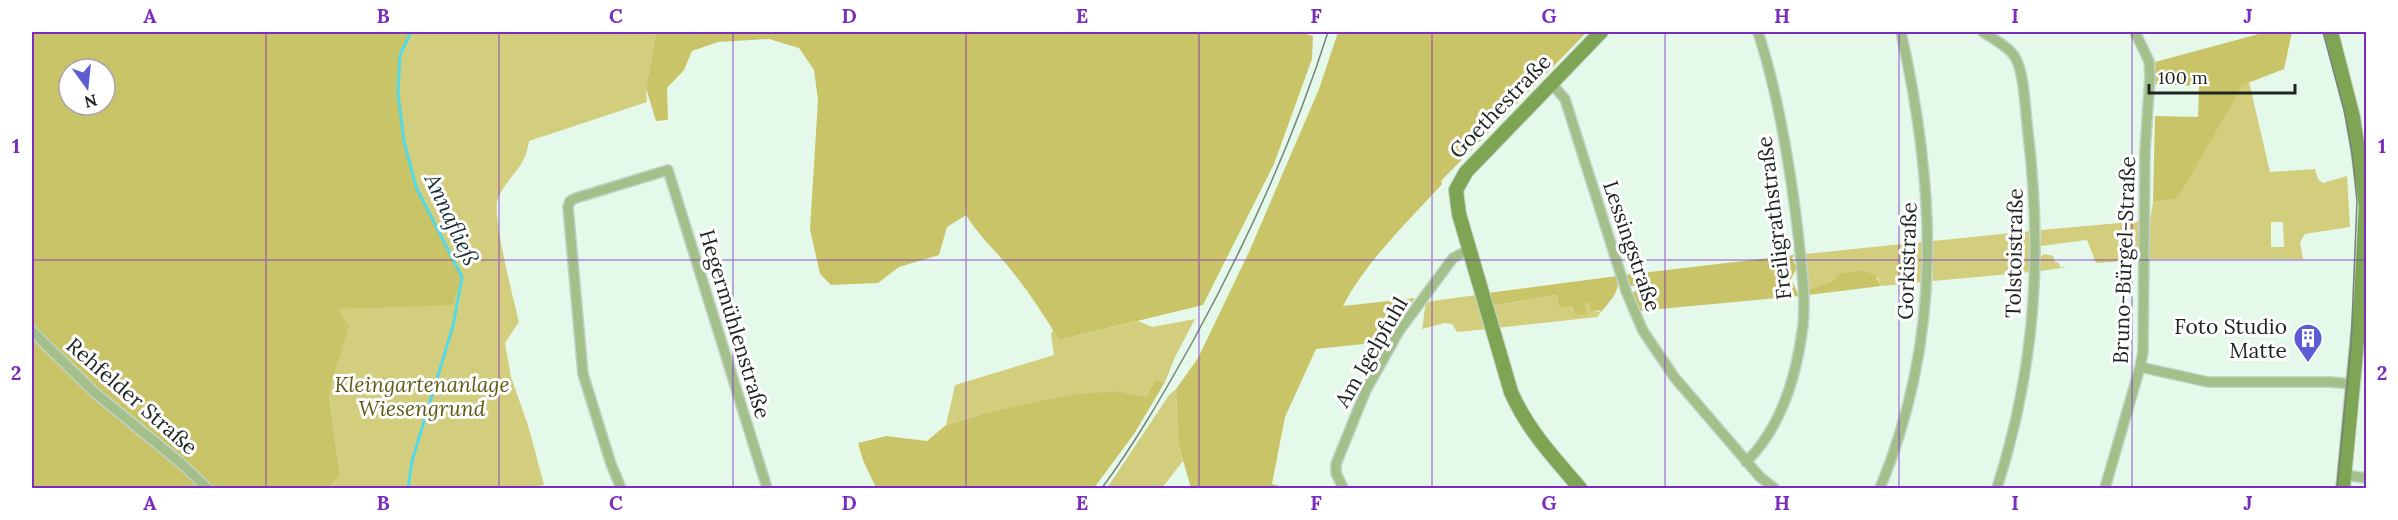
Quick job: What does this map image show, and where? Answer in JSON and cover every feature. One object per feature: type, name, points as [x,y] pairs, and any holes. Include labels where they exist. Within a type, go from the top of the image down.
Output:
[{"type":"street","name":"Goethestraße","points":[[1469,250],[1456,203],[1457,186],[1466,172],[1601,32]]},
{"type":"street","name":"Freiligrathstraße","points":[[1746,462],[1764,441],[1778,417],[1792,378],[1803,323],[1803,275],[1791,178],[1778,111],[1758,32]]},
{"type":"street","name":"Gorkistraße","points":[[1880,489],[1900,436],[1913,387],[1926,288],[1927,187],[1916,110],[1901,32]]},
{"type":"street","name":"Tolstoistraße","points":[[1983,32],[2010,52],[2017,63],[2024,96],[2035,200],[2036,252],[2030,345],[2016,425],[1997,489]]},
{"type":"street","name":"Bruno-Bürgel-Straße","points":[[2105,489],[2143,352],[2145,150],[2150,76],[2148,61],[2134,32]]},
{"type":"street","points":[[2331,32],[2353,117],[2366,205],[2361,300],[2344,482],[2367,478]]},
{"type":"street","name":"Lessingstraße","points":[[1551,83],[1565,99],[1622,279],[1643,331],[1675,378],[1746,462],[1774,489]]},
{"type":"street","name":"Hegermühlenstraße","points":[[621,489],[611,464],[584,374],[568,207],[570,201],[576,198],[669,170],[767,489]]},
{"type":"street","points":[[1469,250],[1517,406],[1540,442],[1580,489]]},
{"type":"street","name":"Am Igelpfuhl","points":[[1343,489],[1336,473],[1336,464],[1366,390],[1407,319],[1453,258],[1469,250]]},
{"type":"street","name":"Rehfelder Straße","points":[[32,331],[94,392],[182,464],[207,489]]},
{"type":"street","points":[[2140,367],[2208,381],[2353,384]]},
{"type":"green space","name":"Kleingartenanlage Wiesengrund","points":[[411,32],[656,32],[646,88],[647,102],[529,141],[524,159],[498,198],[500,238],[519,322],[505,343],[511,377],[528,425],[544,485],[530,488],[329,488],[340,474],[329,397],[336,308],[462,277],[416,187],[404,141],[398,94],[400,55]]},
{"type":"green space","points":[[2249,82],[2270,172],[2315,169],[2318,179],[2323,183],[2347,176],[2350,227],[2305,234],[2300,242],[2303,259],[2150,259],[2148,220],[2150,220],[2153,202],[2173,199],[2243,85]],"holes":[[[2271,222],[2283,222],[2284,247],[2271,247]]]},
{"type":"green space","points":[[2142,221],[2139,260],[2096,263],[2087,240],[2041,246],[2041,230]]},
{"type":"green space","points":[[2032,231],[2032,272],[1933,281],[1933,241]]},
{"type":"green space","points":[[1922,242],[1923,282],[1881,286],[1878,278],[1835,280],[1807,290],[1805,254]]},
{"type":"green space","points":[[2045,254],[2053,256],[2060,267],[2068,267],[2040,271],[2041,256]]},
{"type":"green space","points":[[1476,295],[1487,329],[1457,332],[1452,324],[1445,323],[1422,329],[1426,302]]},
{"type":"green space","points":[[1555,295],[1571,306],[1573,311],[1585,301],[1597,312],[1602,311],[1597,317],[1496,328],[1493,306]]},
{"type":"green space","points":[[1195,319],[1165,382],[1155,380],[1146,397],[1119,391],[989,412],[946,425],[955,385],[1054,355],[1051,334],[1053,330],[1059,340],[1138,321],[1152,327]]},
{"type":"green space","points":[[1176,389],[1178,443],[1183,461],[1162,488],[1107,488],[1169,395]]},
{"type":"shaded area","points":[[32,32],[411,32],[400,55],[398,94],[404,141],[416,187],[462,277],[453,305],[337,309],[349,327],[332,379],[329,397],[340,474],[329,488],[32,488]]},
{"type":"shaded area","points":[[656,32],[1300,32],[1313,36],[1312,59],[1274,164],[1203,305],[1059,340],[1024,287],[966,215],[947,227],[939,255],[899,267],[878,283],[831,285],[820,274],[810,229],[818,100],[814,70],[799,48],[769,39],[718,42],[692,51],[684,70],[667,88],[668,120],[656,121],[646,88]]},
{"type":"shaded area","points":[[1338,32],[1587,32],[1441,181],[1442,184],[1388,242],[1352,289],[1343,306],[1415,298],[1383,342],[1316,349],[1285,417],[1272,484],[1287,488],[1191,488],[1178,443],[1176,389],[1198,358],[1249,252],[1319,89]]},
{"type":"shaded area","points":[[2266,32],[2292,32],[2284,69],[2243,85],[2181,192],[2174,199],[2153,202],[2155,116],[2198,117],[2199,86],[2155,84],[2155,62]]},
{"type":"shaded area","points":[[1795,255],[1792,258],[1797,268],[1791,279],[1799,296],[1639,311],[1630,293],[1636,291],[1639,286],[1629,286],[1624,275]]},
{"type":"shaded area","points":[[1858,271],[1873,274],[1881,286],[1808,295],[1807,290],[1835,280],[1839,274]]},
{"type":"shaded area","points":[[1617,276],[1618,286],[1609,303],[1602,311],[1591,310],[1589,304],[1585,302],[1586,314],[1576,315],[1571,306],[1562,308],[1558,305],[1558,297],[1555,295],[1492,306],[1488,293]]},
{"type":"shaded area","points":[[1155,380],[1165,382],[1134,434],[1094,488],[876,488],[858,443],[886,436],[927,441],[946,425],[989,412],[1070,395],[1119,391],[1146,397]]},
{"type":"waterway","name":"Annafließ","points":[[408,488],[412,461],[453,326],[462,277],[416,187],[404,141],[398,94],[400,55],[411,32]]},
{"type":"tram line","points":[[1102,488],[1127,453],[1161,397],[1232,266],[1285,151],[1328,32]]},
{"type":"tram line","points":[[2323,32],[2344,110],[2352,153],[2357,201],[2351,347],[2337,488]]},
{"type":"place","name":"Foto Studio Matte","points":[[2308,364]]}]
